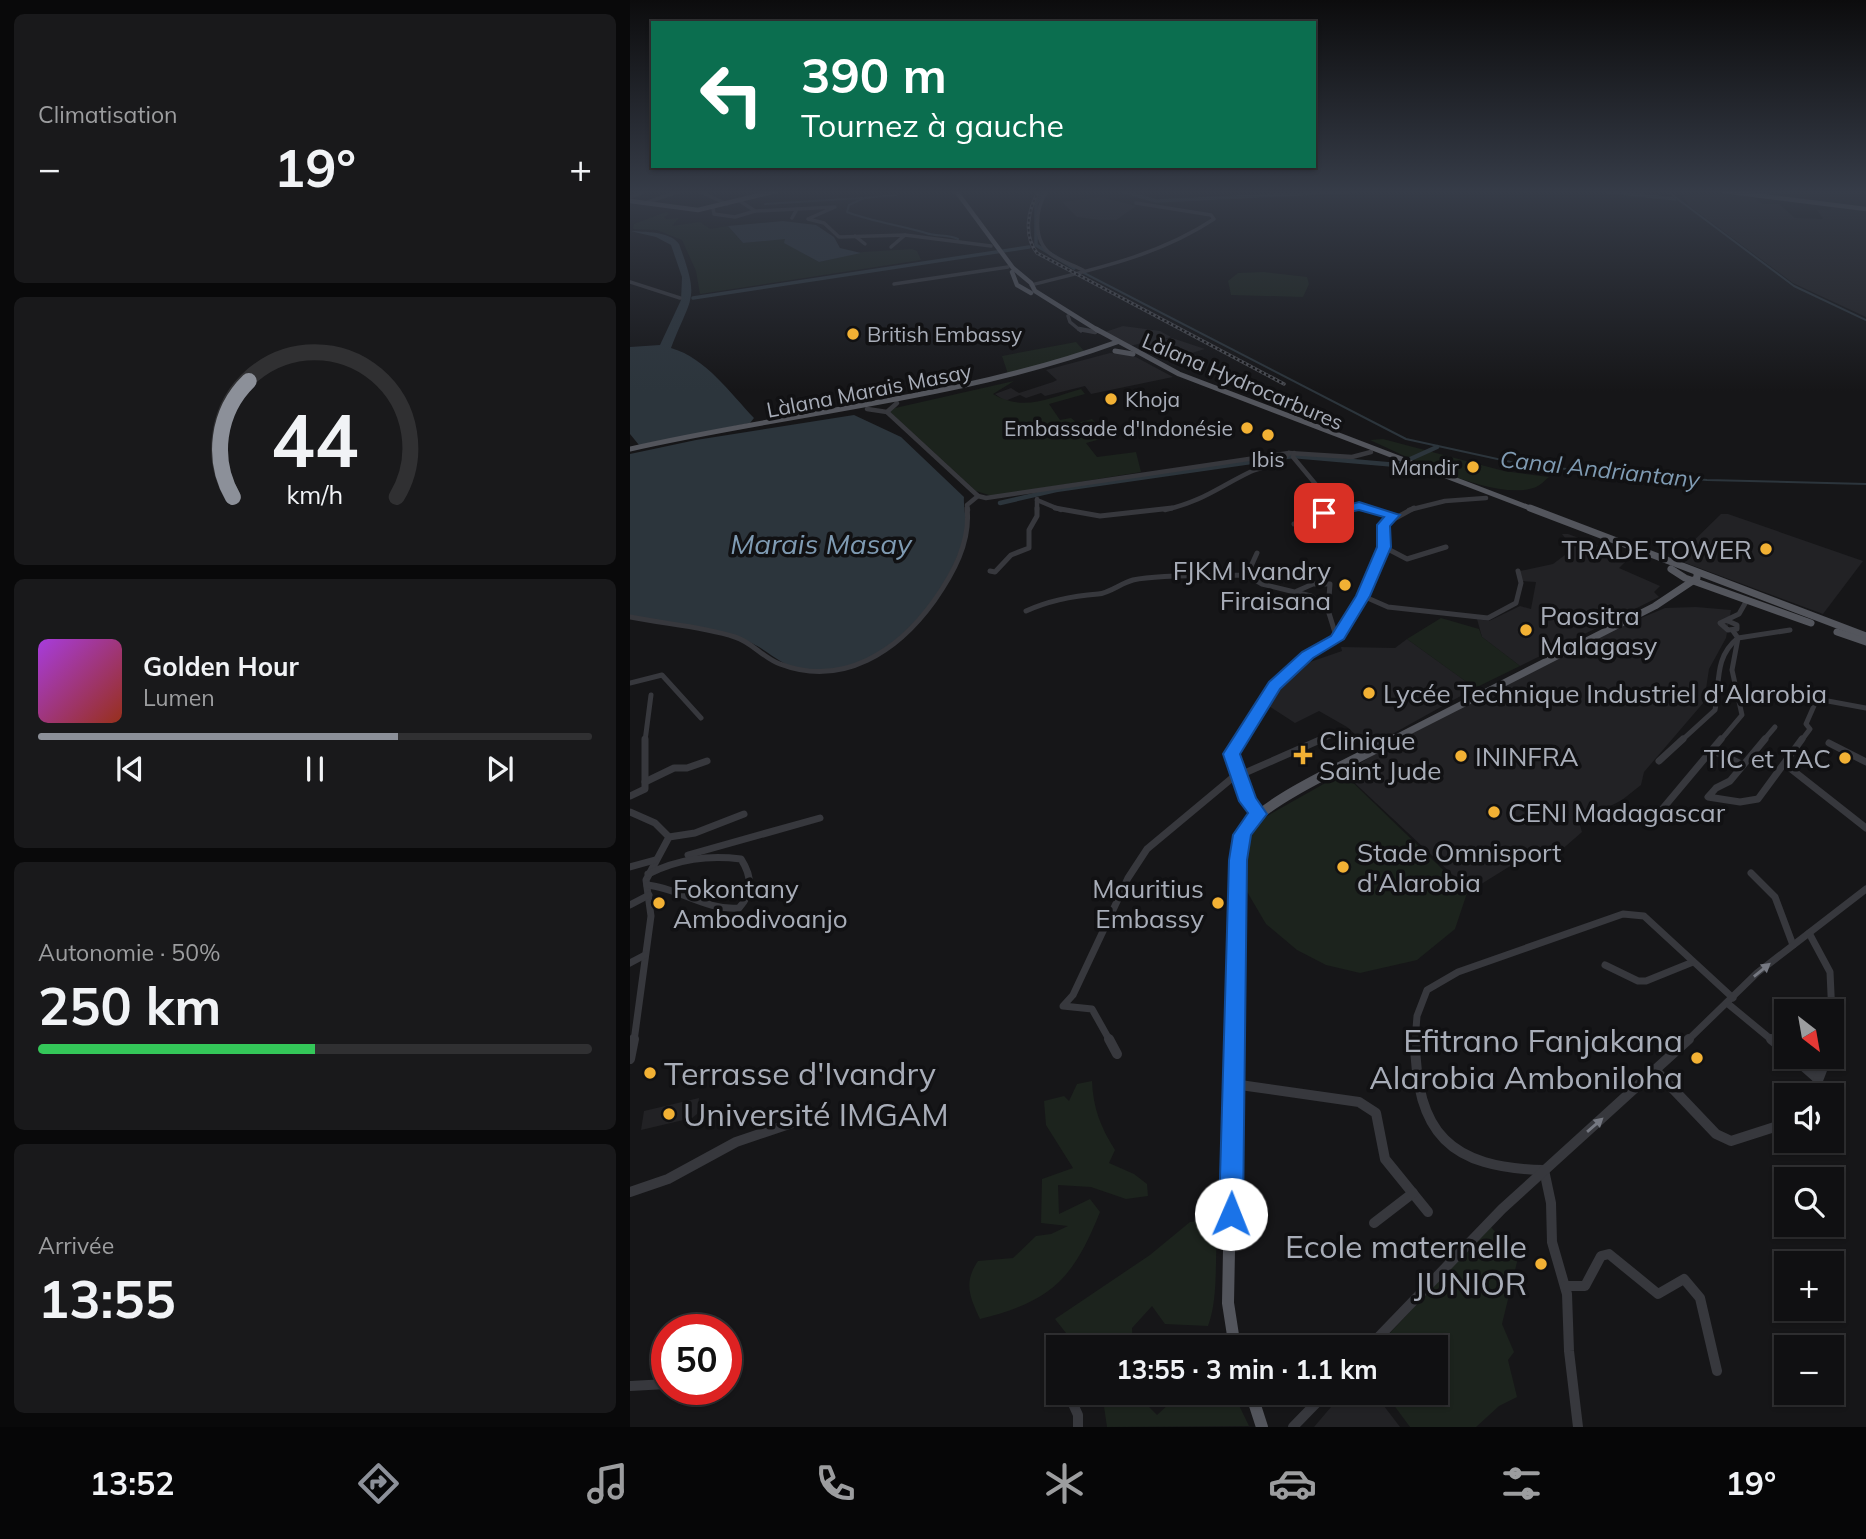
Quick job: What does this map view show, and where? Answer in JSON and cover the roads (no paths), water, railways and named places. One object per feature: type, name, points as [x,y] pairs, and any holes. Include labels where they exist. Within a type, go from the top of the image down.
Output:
[{"type":"main road","points":[[1002,258],[1019,285],[1105,339],[1104,345]]},
{"type":"main road","name":"Làlana Hydrocarbures","points":[[1004,258],[1050,301],[1117,342],[1187,378],[1364,448]]},
{"type":"main road","points":[[1019,285],[1029,283]]},
{"type":"main road","name":"Làlana Marais Masay","points":[[630,450],[948,390],[1062,362],[1117,342]]},
{"type":"main road","name":"Làlana Hydrocarbures","points":[[1104,345],[1114,351],[1131,353],[1204,388],[1693,574]]},
{"type":"main road","points":[[1114,351],[1125,345]]},
{"type":"main road","name":"Làlana Marais Masay","points":[[718,432],[897,403],[1114,351]]},
{"type":"main road","name":"Làlana Hydrocarbures","points":[[1403,463],[1681,575],[1693,574]]},
{"type":"main road","points":[[1233,1335],[1228,1303],[1238,860],[1242,835],[1248,823],[1259,814],[1480,692],[1655,606],[1693,574]]},
{"type":"main road","points":[[1693,574],[1751,601],[1866,642]]},
{"type":"main road","points":[[1693,574],[1866,636]]},
{"type":"main road","points":[[1678,589],[1681,575]]},
{"type":"main road","points":[[1255,1405],[1262,1427]]},
{"type":"street","points":[[1057,258],[1083,270]]},
{"type":"street","points":[[1029,283],[1125,258]]},
{"type":"street","points":[[894,284],[1008,267]]},
{"type":"street","points":[[630,282],[680,298]]},
{"type":"street","points":[[887,412],[897,403]]},
{"type":"street","points":[[867,409],[887,412],[978,496],[1036,495],[1291,455],[1352,457],[1364,448]]},
{"type":"street","points":[[1036,495],[1082,516],[1156,512],[1213,494],[1247,474],[1291,455]]},
{"type":"street","points":[[1291,455],[1337,510]]},
{"type":"street","points":[[990,571],[995,572],[1011,555],[1029,548],[1029,530],[1037,516],[1036,495]]},
{"type":"street","points":[[630,617],[738,638],[769,659],[806,672],[833,673],[860,666],[881,656],[924,618],[951,575],[969,533],[967,505],[978,496]]},
{"type":"street","points":[[1259,814],[1248,801],[1231,754],[1263,700],[1307,655],[1337,639],[1363,596],[1384,547],[1383,525],[1393,515],[1441,500],[1486,498]]},
{"type":"street","points":[[1294,524],[1359,506],[1393,515]]},
{"type":"street","points":[[1384,547],[1407,559],[1446,548]]},
{"type":"street","points":[[1247,575],[1258,553]]},
{"type":"street","points":[[1363,596],[1388,607],[1488,618],[1517,603],[1521,583],[1518,571]]},
{"type":"street","points":[[1127,582],[1135,573]]},
{"type":"street","points":[[1026,611],[1061,596],[1069,600],[1086,593],[1100,594],[1127,582],[1247,575],[1262,584],[1311,596],[1328,610]]},
{"type":"street","points":[[1297,591],[1313,584],[1330,584],[1328,610],[1337,639]]},
{"type":"street","points":[[1659,813],[1742,715],[1732,670],[1738,638],[1735,628],[1728,621],[1751,601]]},
{"type":"street","points":[[1735,628],[1751,601]]},
{"type":"street","points":[[1659,761],[1715,710],[1717,674],[1722,655],[1738,638],[1790,630]]},
{"type":"street","points":[[630,683],[656,674],[662,675],[701,718]]},
{"type":"street","points":[[630,796],[645,789],[644,744],[652,704],[651,695]]},
{"type":"street","points":[[1775,727],[1741,765],[1730,782],[1716,788],[1708,797],[1740,802],[1758,799],[1811,729],[1806,724],[1817,699],[1866,708]]},
{"type":"street","points":[[1116,1054],[1092,1009],[1063,1006],[1073,995],[1128,878],[1147,849],[1231,779],[1335,734]]},
{"type":"street","points":[[1829,743],[1866,762]]},
{"type":"street","points":[[1714,751],[1741,765]]},
{"type":"street","points":[[645,782],[674,768],[687,768],[707,761]]},
{"type":"street","points":[[1786,765],[1866,828]]},
{"type":"street","points":[[669,837],[695,833],[744,814]]},
{"type":"street","points":[[631,816],[656,823],[669,837]]},
{"type":"street","points":[[647,875],[677,859],[747,835],[820,818]]},
{"type":"street","points":[[630,1059],[639,1015],[651,916],[647,875],[669,837]]},
{"type":"street","points":[[646,885],[671,888],[725,911],[739,908],[748,897],[750,874],[741,859],[713,855],[677,859]]},
{"type":"street","points":[[630,867],[656,859]]},
{"type":"street","points":[[1751,873],[1775,897],[1793,945]]},
{"type":"street","points":[[1380,1335],[1486,1224],[1656,1071],[1757,972],[1866,889]]},
{"type":"street","points":[[630,905],[649,895]]},
{"type":"street","points":[[1544,1170],[1506,1170],[1470,1156],[1441,1139],[1431,1119],[1414,1055],[1415,1021],[1427,990],[1458,972],[1623,914],[1644,915],[1774,1040]]},
{"type":"street","points":[[1810,933],[1826,956],[1834,999]]},
{"type":"street","points":[[630,963],[645,955]]},
{"type":"street","points":[[1605,965],[1624,977],[1646,981],[1693,962]]},
{"type":"street","points":[[1810,1070],[1816,1069]]},
{"type":"street","points":[[1817,1083],[1822,1069]]},
{"type":"street","points":[[1810,1070],[1818,1079]]},
{"type":"street","points":[[1656,1071],[1716,1134],[1731,1141],[1774,1127]]},
{"type":"street","points":[[1233,1084],[1359,1102],[1376,1113],[1385,1159],[1428,1212]]},
{"type":"street","points":[[630,1192],[668,1179],[736,1142],[804,1119]]},
{"type":"street","points":[[1544,1170],[1551,1203],[1552,1242],[1565,1286],[1578,1427]]},
{"type":"street","points":[[1374,1223],[1413,1193]]},
{"type":"street","points":[[1565,1286],[1585,1286],[1601,1256],[1609,1254],[1658,1294],[1684,1279],[1700,1298],[1717,1371]]},
{"type":"street","points":[[630,1386],[651,1385]]},
{"type":"street","points":[[1073,1405],[1078,1415],[1078,1427]]},
{"type":"street","points":[[1293,1427],[1314,1405]]},
{"type":"water","points":[[675,258],[684,258],[690,277],[691,297],[671,348],[684,353],[717,377],[754,418],[750,423],[639,445],[630,434],[630,347],[660,345],[681,300],[682,277]]},
{"type":"water","points":[[811,258],[840,258],[819,262]]},
{"type":"water","name":"Marais Masay","points":[[854,415],[901,437],[964,497],[966,530],[956,559],[943,585],[905,632],[882,650],[856,664],[830,671],[802,670],[786,664],[745,640],[703,629],[630,616],[630,454],[696,440]]},
{"type":"waterway","points":[[693,298],[959,258]]},
{"type":"waterway","name":"Canal Andriantany","points":[[1057,258],[1074,268]]},
{"type":"waterway","points":[[1756,258],[1794,286],[1866,320]]},
{"type":"waterway","name":"Canal Andriantany","points":[[1084,273],[1406,439],[1529,466],[1707,480],[1866,484]]},
{"type":"waterway","points":[[1000,503],[1056,490],[1293,456],[1397,465],[1437,447]]},
{"type":"railway","points":[[1046,258],[1284,384]]},
{"type":"place","name":"British Embassy","points":[[853,334]]},
{"type":"place","name":"Khoja","points":[[1111,399]]},
{"type":"place","name":"Embassade d'Indonésie","points":[[1247,428]]},
{"type":"place","name":"Ibis","points":[[1268,435]]},
{"type":"place","name":"Mandir","points":[[1473,467]]},
{"type":"place","name":"TRADE TOWER","points":[[1766,549]]},
{"type":"place","name":"FJKM Ivandry Firaisana","points":[[1345,585]]},
{"type":"place","name":"Paositra Malagasy","points":[[1526,630]]},
{"type":"place","name":"Lycée Technique Industriel d'Alarobia","points":[[1369,693]]},
{"type":"place","name":"Clinique Saint Jude","points":[[1303,755]]},
{"type":"place","name":"ININFRA","points":[[1461,756]]},
{"type":"place","name":"TIC et TAC","points":[[1845,758]]},
{"type":"place","name":"CENI Madagascar","points":[[1494,812]]},
{"type":"place","name":"Stade Omnisport d'Alarobia","points":[[1343,867]]},
{"type":"place","name":"Fokontany Ambodivoanjo","points":[[659,903]]},
{"type":"place","name":"Mauritius Embassy","points":[[1218,903]]},
{"type":"place","name":"Efitrano Fanjakana Alarobia Amboniloha","points":[[1697,1058]]},
{"type":"place","name":"Terrasse d'Ivandry","points":[[650,1073]]},
{"type":"place","name":"Université IMGAM","points":[[669,1114]]},
{"type":"place","name":"Ecole maternelle JUNIOR","points":[[1541,1264]]}]
